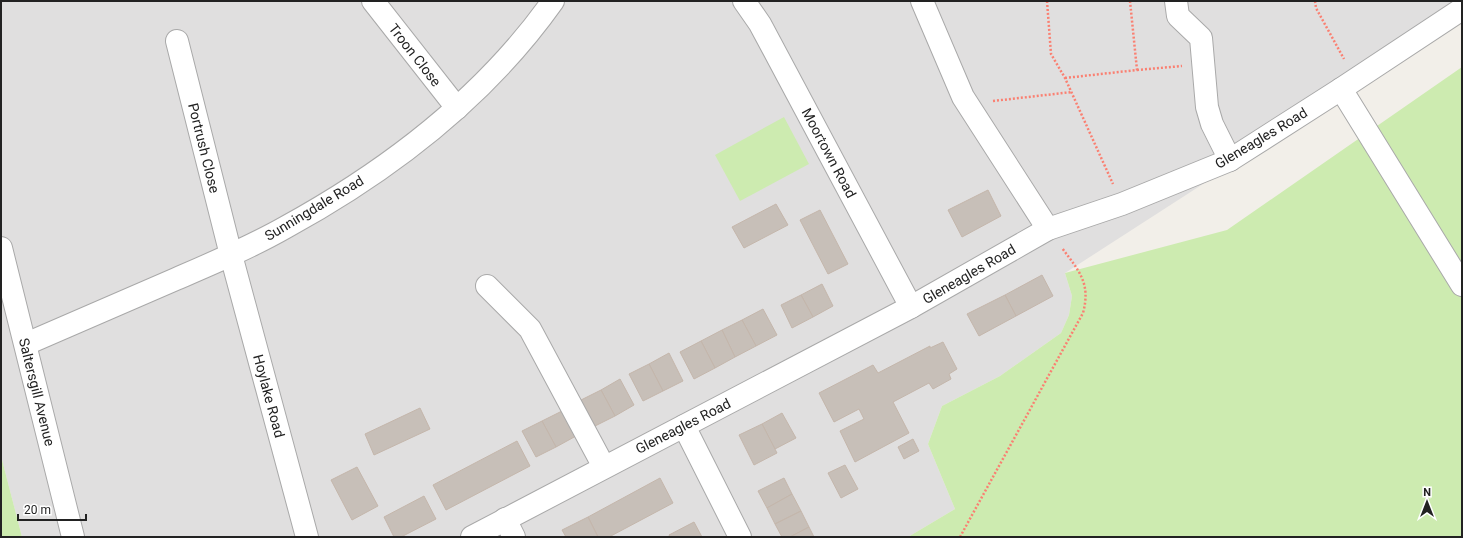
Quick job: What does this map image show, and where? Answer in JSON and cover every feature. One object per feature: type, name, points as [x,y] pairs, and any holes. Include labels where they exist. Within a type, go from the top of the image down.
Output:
[{"type":"street","name":"Troon Close","points":[[373,1],[457,108]]},
{"type":"street","name":"Sunningdale Road","points":[[26,344],[231,254],[285,228],[344,194],[410,146],[457,108],[501,64],[553,1]]},
{"type":"street","name":"Moortown Road","points":[[744,1],[760,24],[911,307]]},
{"type":"street","points":[[922,1],[967,104],[1048,229]]},
{"type":"street","points":[[1176,1],[1178,16],[1201,38],[1207,107],[1212,124],[1230,160]]},
{"type":"street","name":"Gleneagles Road","points":[[472,537],[510,528],[604,467],[911,307],[1048,229],[1122,204],[1230,160],[1348,85],[1462,9]]},
{"type":"street","name":"Portrush Close","points":[[177,41],[231,254]]},
{"type":"street","points":[[1348,85],[1462,285]]},
{"type":"street","name":"Saltersgill Avenue","points":[[1,248],[73,537]]},
{"type":"street","name":"Hoylake Road","points":[[231,254],[307,537]]},
{"type":"street","points":[[487,286],[530,329],[604,467]]},
{"type":"street","points":[[684,426],[740,537]]},
{"type":"path","points":[[1047,1],[1052,54],[1072,92],[1122,204]]},
{"type":"path","points":[[1130,1],[1137,70]]},
{"type":"path","points":[[1315,1],[1316,8],[1348,85]]},
{"type":"path","points":[[1065,78],[1203,64]]},
{"type":"path","points":[[967,104],[1072,92]]},
{"type":"path","points":[[960,537],[1083,313],[1086,300],[1086,287],[1080,272],[1048,229]]},
{"type":"shaded area","points":[[1,1],[1462,1],[1462,17],[1065,273],[1072,296],[1069,315],[1061,333],[1000,376],[942,406],[928,444],[955,509],[908,537],[22,537],[1,456]]},
{"type":"green space","points":[[1462,67],[1462,537],[908,537],[955,509],[928,444],[942,406],[1000,376],[1061,333],[1069,315],[1072,296],[1065,273],[1227,230]]},
{"type":"green space","points":[[784,117],[809,164],[740,201],[715,155]]},
{"type":"green space","points":[[1,456],[22,537],[1,537]]},
{"type":"building","points":[[988,190],[1001,216],[962,237],[948,210]]},
{"type":"building","points":[[776,204],[788,225],[744,248],[732,227]]},
{"type":"building","points":[[820,210],[848,264],[828,274],[800,220]]},
{"type":"building","points":[[1042,275],[1053,296],[1016,316],[1005,295]]},
{"type":"building","points":[[822,284],[833,306],[813,317],[801,295]]},
{"type":"building","points":[[801,295],[813,317],[792,328],[781,305]]},
{"type":"building","points":[[1005,295],[1016,316],[979,336],[967,314]]},
{"type":"building","points":[[763,309],[777,335],[756,346],[742,320]]},
{"type":"building","points":[[742,320],[756,346],[735,357],[722,330]]},
{"type":"building","points":[[722,330],[735,357],[715,368],[701,341]]},
{"type":"building","points":[[701,341],[715,368],[694,379],[680,352]]},
{"type":"building","points":[[943,342],[957,369],[949,374],[951,379],[933,389],[929,383],[893,402],[909,433],[855,462],[840,431],[864,419],[859,409],[834,422],[819,393],[873,365],[878,373],[930,346],[930,348]]},
{"type":"building","points":[[669,353],[683,381],[663,391],[649,364]]},
{"type":"building","points":[[649,364],[663,391],[643,401],[629,374]]},
{"type":"building","points":[[620,379],[634,405],[615,416],[601,390]]},
{"type":"building","points":[[601,390],[615,416],[595,426],[581,400]]},
{"type":"building","points":[[420,408],[430,429],[374,455],[365,434]]},
{"type":"building","points":[[562,411],[576,436],[556,447],[542,421]]},
{"type":"building","points":[[782,413],[796,438],[775,449],[762,424]]},
{"type":"building","points":[[542,421],[556,447],[536,457],[522,431]]},
{"type":"building","points":[[762,424],[777,453],[754,465],[739,435]]},
{"type":"building","points":[[913,439],[919,451],[904,459],[898,447]]},
{"type":"building","points":[[517,441],[530,466],[446,510],[433,485]]},
{"type":"building","points":[[845,465],[858,489],[841,498],[828,473]]},
{"type":"building","points":[[357,467],[378,506],[352,520],[331,480]]},
{"type":"building","points":[[660,478],[673,503],[609,537],[598,537],[588,517]]},
{"type":"building","points":[[784,478],[792,494],[767,508],[758,491]]},
{"type":"building","points":[[792,494],[801,511],[775,524],[767,508]]},
{"type":"building","points":[[424,496],[436,519],[401,537],[394,537],[384,517]]},
{"type":"building","points":[[801,511],[809,527],[790,537],[782,537],[775,524]]},
{"type":"building","points":[[588,517],[598,537],[566,537],[562,530]]},
{"type":"building","points":[[694,522],[702,537],[670,537],[669,535]]},
{"type":"building","points":[[809,527],[814,537],[790,537]]}]
